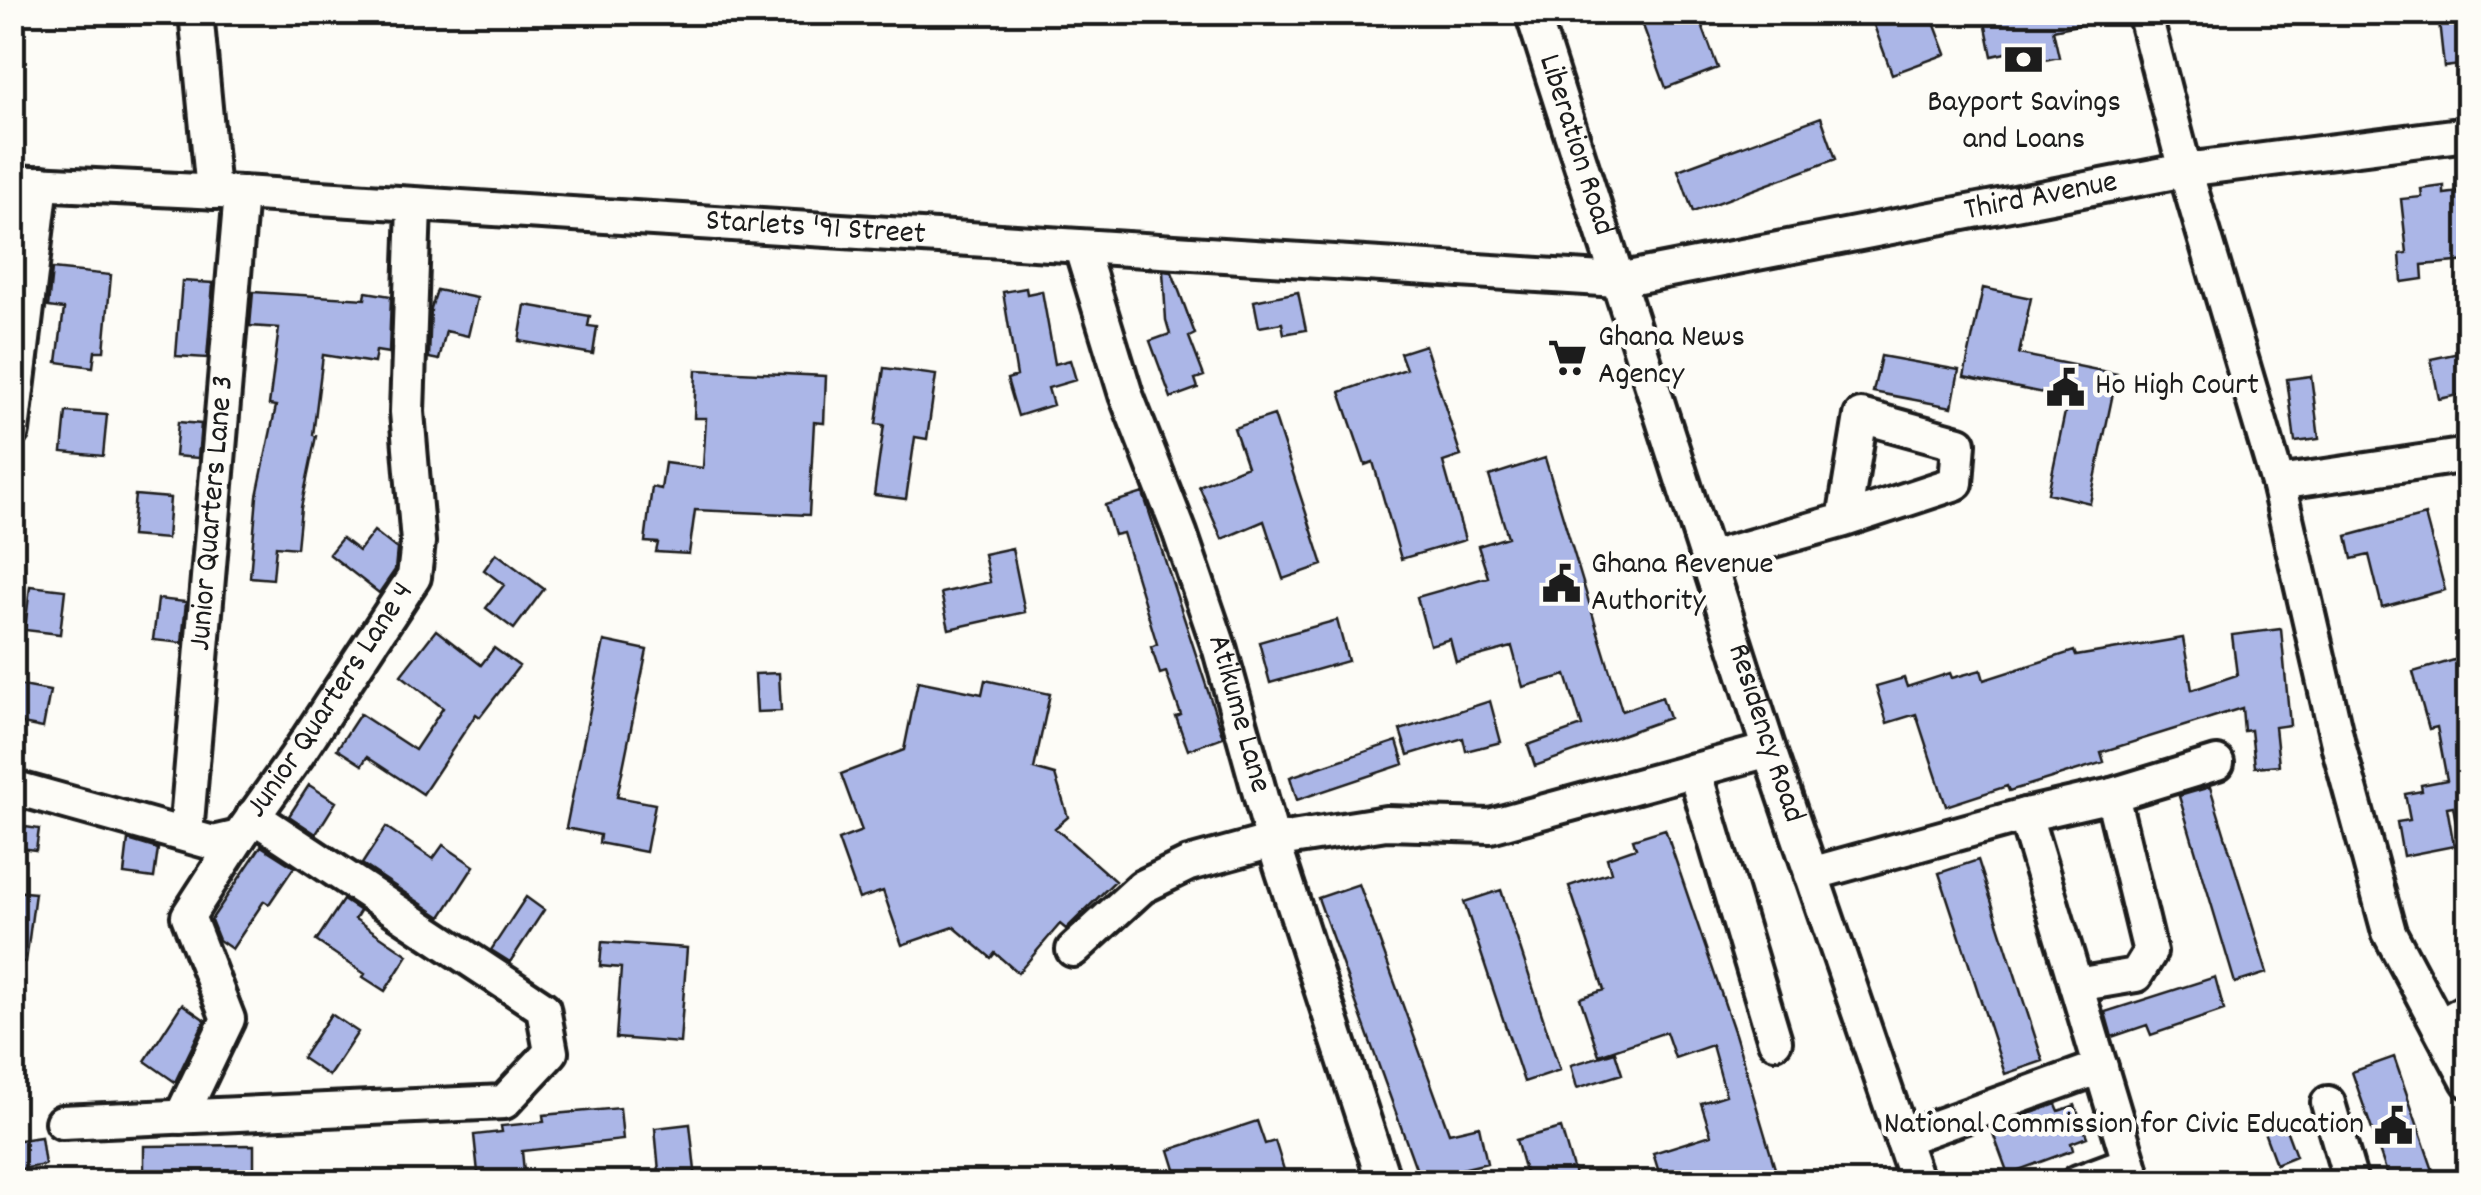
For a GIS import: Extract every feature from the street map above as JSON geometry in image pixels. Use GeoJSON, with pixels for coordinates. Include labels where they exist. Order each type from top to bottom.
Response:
{"type":"FeatureCollection","features":[{"type":"Feature","properties":{"kind":"street","name":"Junior Quarters Lane 3"},"geometry":{"type":"LineString","coordinates":[[186,834],[227,192],[196,12]]}},
{"type":"Feature","properties":{"kind":"street","name":"Liberation Road"},"geometry":{"type":"LineString","coordinates":[[1532,12],[1618,280]]}},
{"type":"Feature","properties":{"kind":"street"},"geometry":{"type":"LineString","coordinates":[[2144,12],[2278,483],[2339,748],[2389,932],[2468,1081]]}},
{"type":"Feature","properties":{"kind":"street","name":"Third Avenue"},"geometry":{"type":"LineString","coordinates":[[1618,280],[2186,170],[2468,134]]}},
{"type":"Feature","properties":{"kind":"street","name":"Starlets '91 Street"},"geometry":{"type":"LineString","coordinates":[[27,182],[1618,280]]}},
{"type":"Feature","properties":{"kind":"street"},"geometry":{"type":"LineString","coordinates":[[12,431],[27,182]]}},
{"type":"Feature","properties":{"kind":"street","name":"Junior Quarters Lane 4"},"geometry":{"type":"LineString","coordinates":[[12,787],[214,843],[246,827],[315,729],[414,577],[418,542],[407,412],[414,206]]}},
{"type":"Feature","properties":{"kind":"street","name":"Atikume Lane"},"geometry":{"type":"LineString","coordinates":[[1082,248],[1126,394],[1220,650],[1273,841],[1384,1182]]}},
{"type":"Feature","properties":{"kind":"street","name":"Residency Road"},"geometry":{"type":"LineString","coordinates":[[1618,280],[1769,750],[1917,1182]]}},
{"type":"Feature","properties":{"kind":"street"},"geometry":{"type":"LineString","coordinates":[[2278,483],[2468,455]]}},
{"type":"Feature","properties":{"kind":"street"},"geometry":{"type":"LineString","coordinates":[[1710,558],[1844,520]]}},
{"type":"Feature","properties":{"kind":"street"},"geometry":{"type":"LineString","coordinates":[[1073,950],[1142,887],[1190,864],[1273,841],[1386,823],[1490,826],[1769,750]]}},
{"type":"Feature","properties":{"kind":"street"},"geometry":{"type":"LineString","coordinates":[[1812,874],[2217,763]]}},
{"type":"Feature","properties":{"kind":"street"},"geometry":{"type":"LineString","coordinates":[[1694,770],[1775,1041]]}},
{"type":"Feature","properties":{"kind":"street"},"geometry":{"type":"LineString","coordinates":[[2076,985],[2136,975],[2150,952],[2112,794]]}},
{"type":"Feature","properties":{"kind":"street"},"geometry":{"type":"LineString","coordinates":[[2025,814],[2132,1173],[2078,1182]]}},
{"type":"Feature","properties":{"kind":"street"},"geometry":{"type":"LineString","coordinates":[[62,1122],[181,1117],[504,1102],[551,1052],[542,1008],[246,827],[188,916],[228,1020],[181,1117]]}},
{"type":"Feature","properties":{"kind":"street"},"geometry":{"type":"LineString","coordinates":[[2439,1026],[2468,1010]]}},
{"type":"Feature","properties":{"kind":"street"},"geometry":{"type":"LineString","coordinates":[[1902,1139],[2101,1067]]}},
{"type":"Feature","properties":{"kind":"street"},"geometry":{"type":"LineString","coordinates":[[2328,1103],[2351,1182]]}},
{"type":"Feature","properties":{"kind":"building"},"geometry":{"type":"Polygon","coordinates":[[[1638,12],[1697,12],[1718,68],[1666,88],[1638,12]]]}},
{"type":"Feature","properties":{"kind":"building"},"geometry":{"type":"Polygon","coordinates":[[[1869,12],[1930,12],[1946,54],[1892,74],[1869,12]]]}},
{"type":"Feature","properties":{"kind":"building"},"geometry":{"type":"Polygon","coordinates":[[[1983,12],[2091,12],[2092,22],[2053,30],[2059,57],[2035,62],[2032,47],[1992,56],[1983,12]]]}},
{"type":"Feature","properties":{"kind":"building"},"geometry":{"type":"Polygon","coordinates":[[[2438,12],[2467,12],[2468,64],[2444,67],[2438,12]]]}},
{"type":"Feature","properties":{"kind":"building"},"geometry":{"type":"Polygon","coordinates":[[[1821,117],[1836,159],[1693,212],[1678,170],[1821,117]]]}},
{"type":"Feature","properties":{"kind":"building"},"geometry":{"type":"Polygon","coordinates":[[[2444,186],[2444,194],[2468,191],[2468,261],[2422,265],[2423,279],[2402,282],[2400,254],[2407,253],[2401,199],[2422,197],[2421,189],[2444,186]]]}},
{"type":"Feature","properties":{"kind":"building"},"geometry":{"type":"Polygon","coordinates":[[[52,269],[111,275],[104,351],[95,351],[93,367],[57,362],[64,309],[48,307],[52,269]]]}},
{"type":"Feature","properties":{"kind":"building"},"geometry":{"type":"Polygon","coordinates":[[[1163,271],[1172,272],[1195,334],[1189,337],[1204,376],[1195,379],[1198,388],[1171,398],[1150,341],[1170,334],[1163,271]]]}},
{"type":"Feature","properties":{"kind":"building"},"geometry":{"type":"Polygon","coordinates":[[[182,281],[213,283],[207,358],[176,356],[182,281]]]}},
{"type":"Feature","properties":{"kind":"building"},"geometry":{"type":"Polygon","coordinates":[[[1026,288],[1027,294],[1042,291],[1055,364],[1070,360],[1076,380],[1048,388],[1053,405],[1018,416],[1007,379],[1017,376],[1003,292],[1026,288]]]}},
{"type":"Feature","properties":{"kind":"building","name":"Ho High Court"},"geometry":{"type":"Polygon","coordinates":[[[1983,288],[2031,298],[2019,354],[2117,374],[2090,503],[2048,493],[2068,398],[1964,377],[1983,288]]]}},
{"type":"Feature","properties":{"kind":"building"},"geometry":{"type":"Polygon","coordinates":[[[437,290],[477,298],[468,336],[446,331],[439,360],[429,358],[431,308],[437,290]]]}},
{"type":"Feature","properties":{"kind":"building"},"geometry":{"type":"Polygon","coordinates":[[[253,292],[365,299],[366,292],[391,296],[389,353],[376,351],[374,363],[323,355],[313,435],[316,436],[297,548],[276,546],[273,579],[250,577],[257,496],[276,406],[269,405],[279,328],[250,326],[253,292]]]}},
{"type":"Feature","properties":{"kind":"building"},"geometry":{"type":"Polygon","coordinates":[[[1298,292],[1306,330],[1284,334],[1282,323],[1259,327],[1254,301],[1298,292]]]}},
{"type":"Feature","properties":{"kind":"building"},"geometry":{"type":"Polygon","coordinates":[[[525,305],[590,316],[588,326],[597,327],[593,354],[519,341],[525,305]]]}},
{"type":"Feature","properties":{"kind":"building"},"geometry":{"type":"Polygon","coordinates":[[[1425,345],[1461,456],[1443,462],[1465,540],[1401,559],[1373,462],[1365,465],[1340,392],[1406,369],[1400,353],[1425,345]]]}},
{"type":"Feature","properties":{"kind":"building"},"geometry":{"type":"Polygon","coordinates":[[[2468,351],[2468,393],[2439,399],[2431,359],[2468,351]]]}},
{"type":"Feature","properties":{"kind":"building"},"geometry":{"type":"Polygon","coordinates":[[[1881,356],[1959,370],[1952,407],[1873,392],[1881,356]]]}},
{"type":"Feature","properties":{"kind":"building"},"geometry":{"type":"Polygon","coordinates":[[[884,368],[936,375],[927,439],[915,437],[906,499],[874,495],[884,425],[876,424],[884,368]]]}},
{"type":"Feature","properties":{"kind":"building"},"geometry":{"type":"Polygon","coordinates":[[[696,370],[826,376],[824,423],[814,422],[809,515],[695,510],[689,554],[656,552],[658,543],[645,542],[652,487],[661,489],[665,463],[703,468],[706,418],[694,418],[696,370]]]}},
{"type":"Feature","properties":{"kind":"building"},"geometry":{"type":"Polygon","coordinates":[[[2311,376],[2319,439],[2295,442],[2287,379],[2311,376]]]}},
{"type":"Feature","properties":{"kind":"building"},"geometry":{"type":"Polygon","coordinates":[[[66,412],[107,415],[103,456],[62,452],[66,412]]]}},
{"type":"Feature","properties":{"kind":"building"},"geometry":{"type":"Polygon","coordinates":[[[1274,415],[1323,565],[1283,579],[1264,521],[1222,539],[1199,486],[1247,466],[1234,428],[1274,415]]]}},
{"type":"Feature","properties":{"kind":"building"},"geometry":{"type":"Polygon","coordinates":[[[178,422],[201,424],[198,458],[175,456],[178,422]]]}},
{"type":"Feature","properties":{"kind":"building"},"geometry":{"type":"Polygon","coordinates":[[[1545,458],[1622,711],[1662,697],[1669,718],[1535,766],[1528,745],[1582,726],[1566,675],[1523,687],[1512,647],[1456,662],[1450,639],[1430,645],[1417,597],[1488,577],[1478,546],[1508,537],[1489,476],[1545,458]]]}},
{"type":"Feature","properties":{"kind":"building"},"geometry":{"type":"Polygon","coordinates":[[[1143,493],[1223,737],[1188,750],[1166,672],[1160,674],[1151,647],[1157,644],[1123,533],[1114,535],[1105,505],[1143,493]]]}},
{"type":"Feature","properties":{"kind":"building"},"geometry":{"type":"Polygon","coordinates":[[[135,495],[170,498],[167,539],[131,536],[135,495]]]}},
{"type":"Feature","properties":{"kind":"building"},"geometry":{"type":"Polygon","coordinates":[[[2425,515],[2445,590],[2382,607],[2369,555],[2352,559],[2347,536],[2425,515]]]}},
{"type":"Feature","properties":{"kind":"building"},"geometry":{"type":"Polygon","coordinates":[[[374,531],[397,549],[395,570],[379,593],[329,554],[342,538],[359,551],[374,531]]]}},
{"type":"Feature","properties":{"kind":"building"},"geometry":{"type":"Polygon","coordinates":[[[1012,548],[1025,612],[949,629],[941,593],[990,582],[984,554],[1012,548]]]}},
{"type":"Feature","properties":{"kind":"building"},"geometry":{"type":"Polygon","coordinates":[[[496,553],[544,589],[514,629],[486,608],[504,585],[484,570],[496,553]]]}},
{"type":"Feature","properties":{"kind":"building"},"geometry":{"type":"Polygon","coordinates":[[[30,586],[65,590],[60,634],[25,630],[30,586]]]}},
{"type":"Feature","properties":{"kind":"building"},"geometry":{"type":"Polygon","coordinates":[[[158,599],[186,602],[182,643],[153,640],[158,599]]]}},
{"type":"Feature","properties":{"kind":"building"},"geometry":{"type":"Polygon","coordinates":[[[1337,620],[1348,661],[1270,683],[1259,642],[1337,620]]]}},
{"type":"Feature","properties":{"kind":"building"},"geometry":{"type":"Polygon","coordinates":[[[2281,629],[2290,725],[2275,727],[2279,765],[2255,767],[2251,730],[2244,731],[2242,708],[2101,752],[2104,762],[1946,806],[1916,714],[1887,723],[1876,686],[1904,678],[1907,687],[1950,673],[1952,678],[1981,670],[1984,680],[2074,651],[2076,656],[2183,638],[2192,690],[2237,675],[2232,635],[2281,629]]]}},
{"type":"Feature","properties":{"kind":"building"},"geometry":{"type":"Polygon","coordinates":[[[436,630],[481,665],[494,648],[519,666],[480,717],[476,714],[423,794],[367,757],[362,765],[337,749],[360,714],[415,750],[443,708],[401,675],[436,630]]]}},
{"type":"Feature","properties":{"kind":"building"},"geometry":{"type":"Polygon","coordinates":[[[604,641],[647,650],[617,797],[655,804],[646,852],[599,843],[600,835],[566,828],[604,641]]]}},
{"type":"Feature","properties":{"kind":"building"},"geometry":{"type":"Polygon","coordinates":[[[2468,656],[2468,833],[2458,834],[2453,806],[2447,807],[2454,846],[2403,856],[2397,822],[2410,820],[2405,794],[2422,791],[2421,785],[2447,780],[2437,727],[2429,729],[2413,672],[2468,656]]]}},
{"type":"Feature","properties":{"kind":"building"},"geometry":{"type":"Polygon","coordinates":[[[779,673],[781,711],[757,712],[755,674],[779,673]]]}},
{"type":"Feature","properties":{"kind":"building"},"geometry":{"type":"Polygon","coordinates":[[[985,680],[1050,694],[1034,769],[1055,775],[1068,817],[1055,828],[1115,881],[1066,929],[1060,924],[1018,973],[995,953],[991,958],[954,927],[902,945],[883,891],[859,899],[838,840],[862,831],[841,774],[904,750],[918,681],[982,694],[985,680]]]}},
{"type":"Feature","properties":{"kind":"building"},"geometry":{"type":"Polygon","coordinates":[[[12,684],[50,691],[43,728],[12,722],[12,684]]]}},
{"type":"Feature","properties":{"kind":"building"},"geometry":{"type":"Polygon","coordinates":[[[1490,701],[1501,742],[1466,751],[1463,738],[1408,755],[1400,730],[1490,701]]]}},
{"type":"Feature","properties":{"kind":"building"},"geometry":{"type":"Polygon","coordinates":[[[1397,741],[1404,764],[1297,800],[1290,777],[1397,741]]]}},
{"type":"Feature","properties":{"kind":"building"},"geometry":{"type":"Polygon","coordinates":[[[309,785],[336,802],[316,834],[289,816],[309,785]]]}},
{"type":"Feature","properties":{"kind":"building"},"geometry":{"type":"Polygon","coordinates":[[[2210,787],[2267,973],[2235,983],[2179,796],[2210,787]]]}},
{"type":"Feature","properties":{"kind":"building"},"geometry":{"type":"Polygon","coordinates":[[[12,825],[39,829],[36,850],[12,847],[12,825]]]}},
{"type":"Feature","properties":{"kind":"building"},"geometry":{"type":"Polygon","coordinates":[[[386,827],[433,859],[443,845],[474,866],[441,917],[362,864],[386,827]]]}},
{"type":"Feature","properties":{"kind":"building"},"geometry":{"type":"Polygon","coordinates":[[[1665,829],[1735,1034],[1779,1182],[1662,1182],[1653,1153],[1711,1135],[1701,1103],[1726,1095],[1712,1045],[1675,1058],[1666,1032],[1599,1055],[1580,998],[1604,990],[1569,886],[1611,872],[1607,858],[1636,848],[1633,839],[1665,829]]]}},
{"type":"Feature","properties":{"kind":"building"},"geometry":{"type":"Polygon","coordinates":[[[128,840],[158,849],[154,878],[124,874],[128,840]]]}},
{"type":"Feature","properties":{"kind":"building"},"geometry":{"type":"Polygon","coordinates":[[[261,846],[294,867],[269,904],[264,901],[232,949],[219,940],[211,920],[261,846]]]}},
{"type":"Feature","properties":{"kind":"building"},"geometry":{"type":"Polygon","coordinates":[[[1978,860],[2043,1061],[2005,1074],[1939,873],[1978,860]]]}},
{"type":"Feature","properties":{"kind":"building"},"geometry":{"type":"Polygon","coordinates":[[[1359,884],[1449,1133],[1479,1126],[1487,1163],[1462,1169],[1463,1174],[1440,1182],[1421,1182],[1318,898],[1359,884]]]}},
{"type":"Feature","properties":{"kind":"building"},"geometry":{"type":"Polygon","coordinates":[[[1501,890],[1560,1070],[1524,1082],[1464,902],[1501,890]]]}},
{"type":"Feature","properties":{"kind":"building"},"geometry":{"type":"Polygon","coordinates":[[[12,891],[35,893],[26,962],[12,961],[12,891]]]}},
{"type":"Feature","properties":{"kind":"building"},"geometry":{"type":"Polygon","coordinates":[[[526,897],[544,910],[510,962],[491,950],[526,897]]]}},
{"type":"Feature","properties":{"kind":"building"},"geometry":{"type":"Polygon","coordinates":[[[343,900],[360,911],[355,919],[408,955],[385,991],[316,941],[343,900]]]}},
{"type":"Feature","properties":{"kind":"building"},"geometry":{"type":"Polygon","coordinates":[[[602,942],[687,948],[680,1043],[616,1038],[621,968],[600,966],[602,942]]]}},
{"type":"Feature","properties":{"kind":"building"},"geometry":{"type":"Polygon","coordinates":[[[2215,977],[2224,1010],[2151,1035],[2147,1025],[2112,1037],[2105,1012],[2215,977]]]}},
{"type":"Feature","properties":{"kind":"building"},"geometry":{"type":"Polygon","coordinates":[[[182,1004],[205,1020],[175,1082],[145,1061],[182,1004]]]}},
{"type":"Feature","properties":{"kind":"building"},"geometry":{"type":"Polygon","coordinates":[[[331,1014],[358,1032],[329,1076],[302,1058],[331,1014]]]}},
{"type":"Feature","properties":{"kind":"building"},"geometry":{"type":"Polygon","coordinates":[[[1615,1052],[1622,1074],[1577,1088],[1571,1065],[1615,1052]]]}},
{"type":"Feature","properties":{"kind":"building","name":"National Commission for Civic Education"},"geometry":{"type":"Polygon","coordinates":[[[2394,1057],[2437,1182],[2390,1182],[2352,1072],[2394,1057]]]}},
{"type":"Feature","properties":{"kind":"building"},"geometry":{"type":"Polygon","coordinates":[[[2056,1104],[2059,1111],[2075,1105],[2087,1137],[2071,1143],[2073,1150],[2008,1174],[1991,1128],[2056,1104]]]}},
{"type":"Feature","properties":{"kind":"building"},"geometry":{"type":"Polygon","coordinates":[[[620,1108],[623,1140],[522,1151],[525,1182],[479,1182],[474,1135],[502,1132],[501,1126],[544,1122],[543,1115],[620,1108]]]}},
{"type":"Feature","properties":{"kind":"building"},"geometry":{"type":"Polygon","coordinates":[[[1257,1121],[1265,1144],[1275,1141],[1284,1170],[1274,1173],[1278,1182],[1179,1182],[1169,1150],[1257,1121]]]}},
{"type":"Feature","properties":{"kind":"building"},"geometry":{"type":"Polygon","coordinates":[[[2283,1121],[2296,1156],[2276,1164],[2263,1129],[2283,1121]]]}},
{"type":"Feature","properties":{"kind":"building"},"geometry":{"type":"Polygon","coordinates":[[[690,1124],[696,1180],[660,1182],[655,1128],[690,1124]]]}},
{"type":"Feature","properties":{"kind":"building"},"geometry":{"type":"Polygon","coordinates":[[[1561,1128],[1577,1182],[1528,1182],[1516,1140],[1561,1128]]]}},
{"type":"Feature","properties":{"kind":"building"},"geometry":{"type":"Polygon","coordinates":[[[41,1137],[45,1165],[15,1170],[12,1141],[41,1137]]]}},
{"type":"Feature","properties":{"kind":"building"},"geometry":{"type":"Polygon","coordinates":[[[254,1145],[254,1175],[144,1177],[144,1146],[254,1145]]]}},
{"type":"Feature","properties":{"kind":"place","name":"Bayport Savings and Loans"},"geometry":{"type":"Point","coordinates":[2024,59]}},
{"type":"Feature","properties":{"kind":"place","name":"Ghana News Agency"},"geometry":{"type":"Point","coordinates":[1568,357]}},
{"type":"Feature","properties":{"kind":"place","name":"Ho High Court"},"geometry":{"type":"Point","coordinates":[2065,387]}},
{"type":"Feature","properties":{"kind":"place","name":"Ghana Revenue Authority"},"geometry":{"type":"Point","coordinates":[1561,584]}},
{"type":"Feature","properties":{"kind":"place","name":"National Commission for Civic Education"},"geometry":{"type":"Point","coordinates":[2394,1126]}}]}
